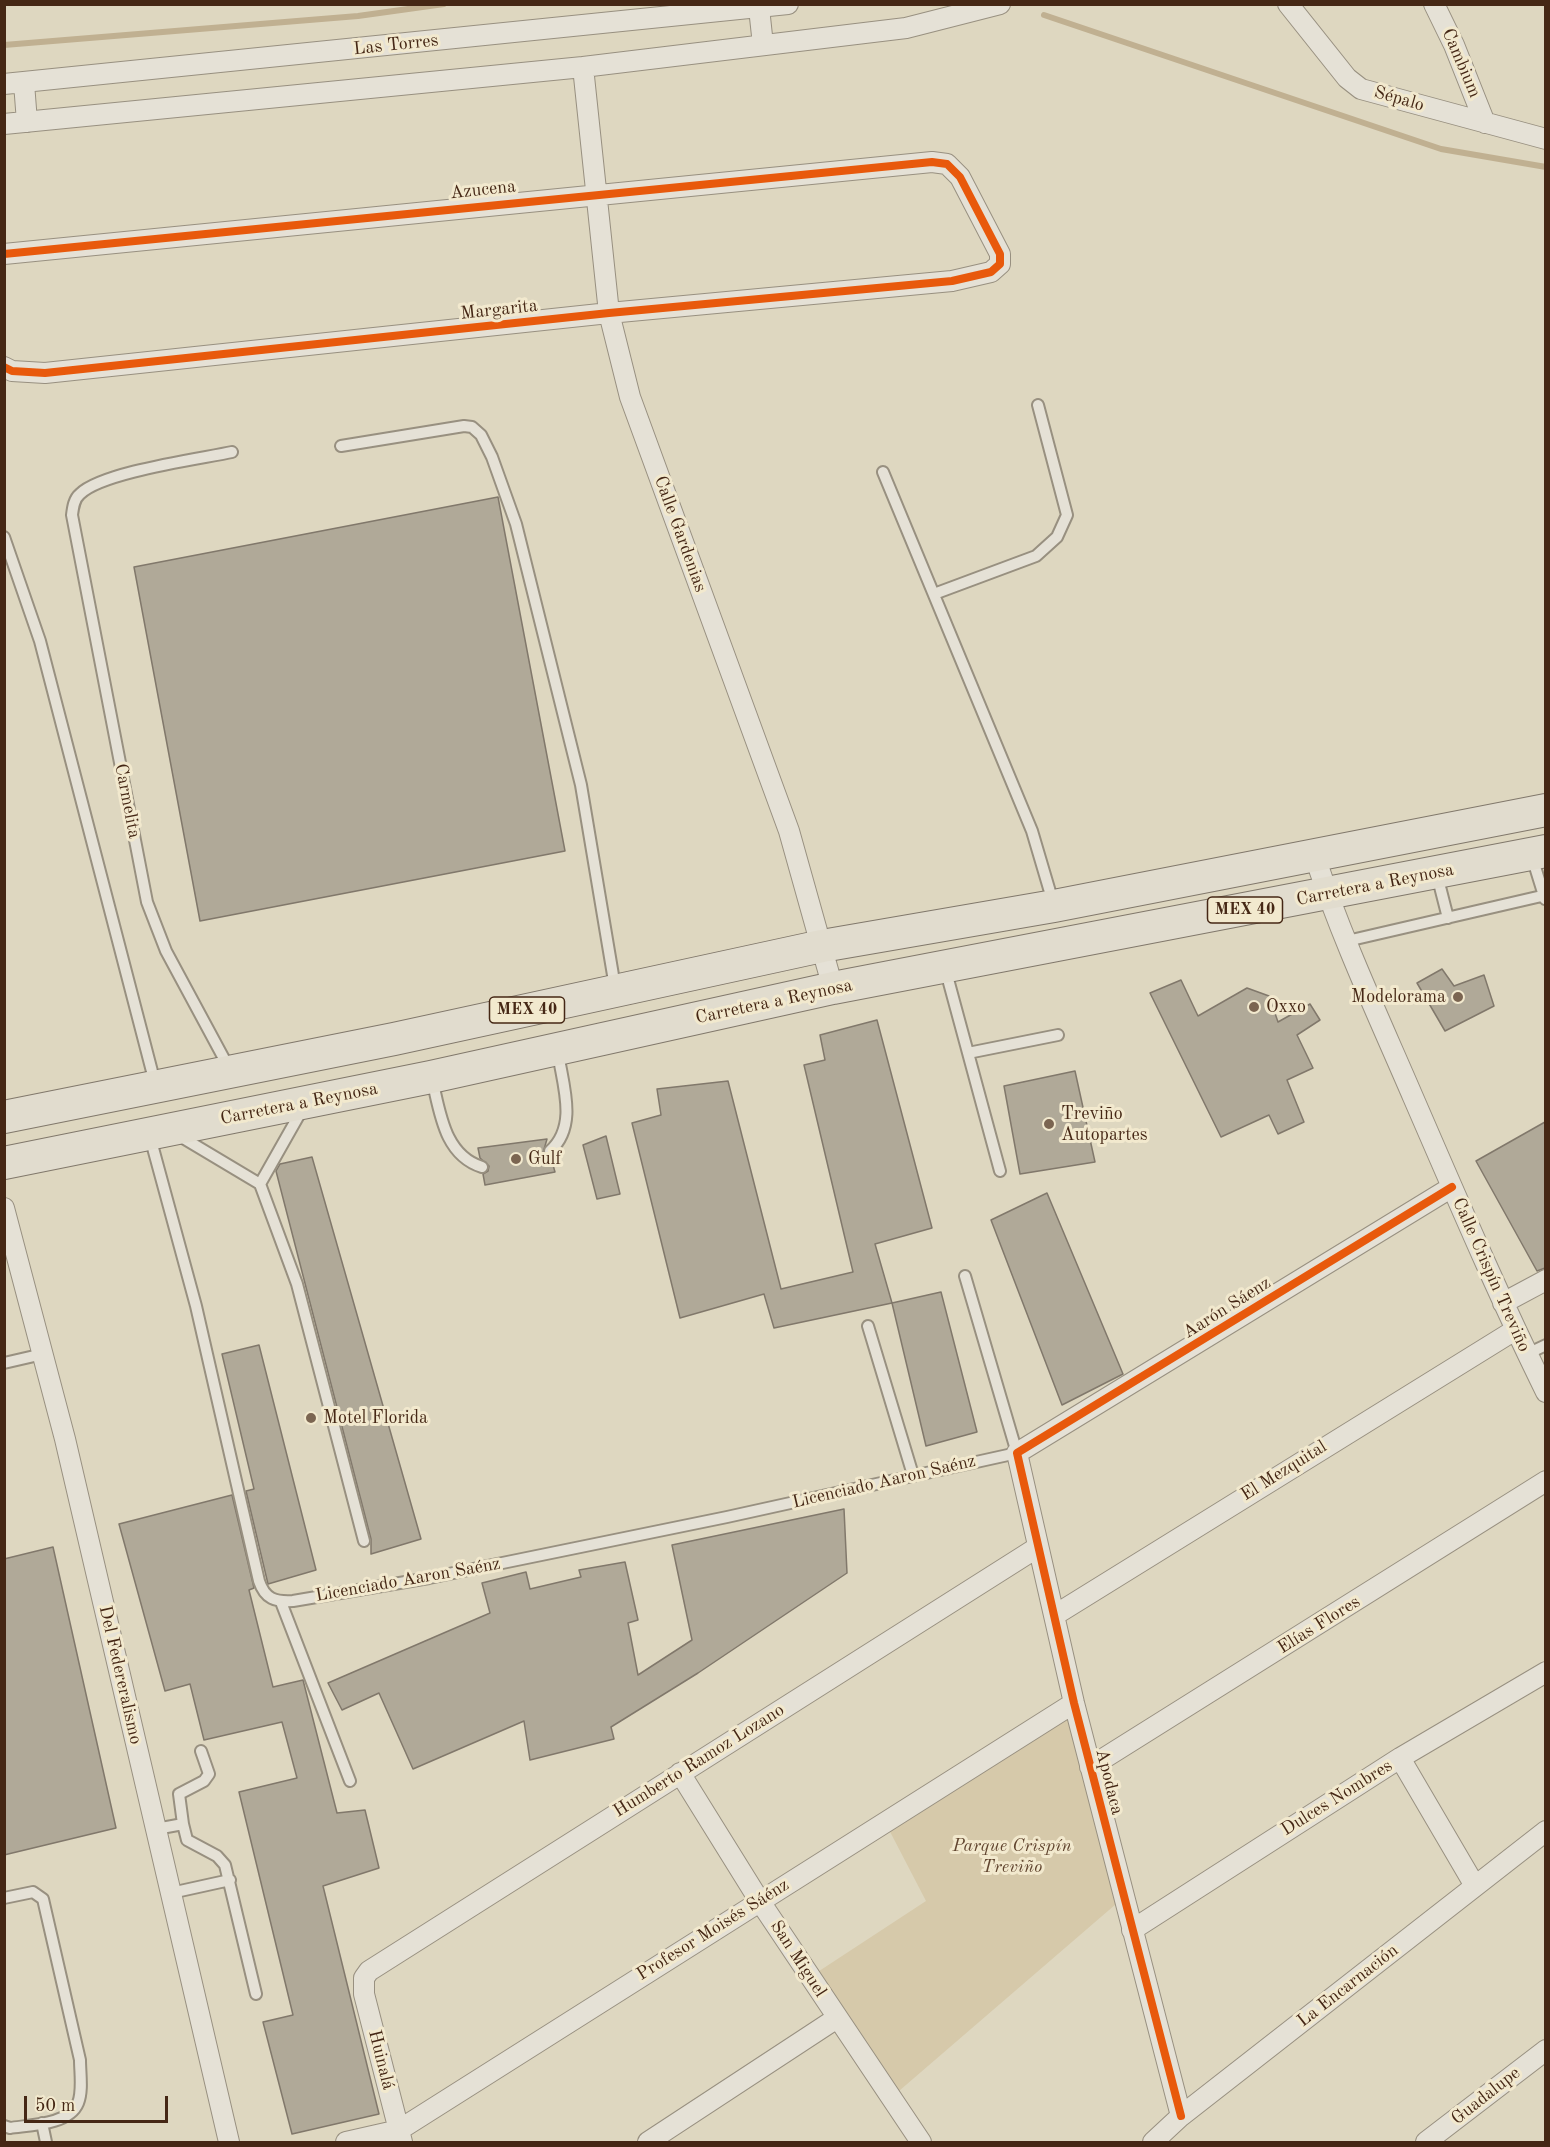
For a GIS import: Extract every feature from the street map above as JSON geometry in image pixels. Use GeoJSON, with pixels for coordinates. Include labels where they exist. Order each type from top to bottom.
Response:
{"type":"FeatureCollection","features":[{"type":"Feature","properties":{"kind":"main road","name":"MEX 40"},"geometry":{"type":"LineString","coordinates":[[4,1116],[231,1071],[822,946],[1054,906],[1545,810]]}},
{"type":"Feature","properties":{"kind":"main road","name":"Carretera a Reynosa"},"geometry":{"type":"LineString","coordinates":[[4,1163],[431,1077],[833,988],[1538,853]]}},
{"type":"Feature","properties":{"kind":"street","name":"Las Torres"},"geometry":{"type":"LineString","coordinates":[[14,83],[788,4]]}},
{"type":"Feature","properties":{"kind":"street"},"geometry":{"type":"LineString","coordinates":[[4,124],[584,67],[906,28],[963,8],[1000,4]]}},
{"type":"Feature","properties":{"kind":"street","name":"Sépalo"},"geometry":{"type":"LineString","coordinates":[[1288,4],[1347,78],[1361,88],[1545,139]]}},
{"type":"Feature","properties":{"kind":"street","name":"Cambium"},"geometry":{"type":"LineString","coordinates":[[1434,4],[1458,54],[1485,123]]}},
{"type":"Feature","properties":{"kind":"street"},"geometry":{"type":"LineString","coordinates":[[759,8],[763,45]]}},
{"type":"Feature","properties":{"kind":"street","name":"Calle Gardenias"},"geometry":{"type":"LineString","coordinates":[[584,67],[595,194],[609,313],[630,397],[789,831],[833,988]]}},
{"type":"Feature","properties":{"kind":"street"},"geometry":{"type":"LineString","coordinates":[[14,83],[27,122]]}},
{"type":"Feature","properties":{"kind":"street","name":"Azucena"},"geometry":{"type":"LineString","coordinates":[[4,254],[932,162],[947,164],[960,177],[996,243],[1000,254],[997,269]]}},
{"type":"Feature","properties":{"kind":"street","name":"Margarita"},"geometry":{"type":"LineString","coordinates":[[4,367],[12,371],[45,373],[609,313],[952,281],[984,275],[997,269]]}},
{"type":"Feature","properties":{"kind":"street","name":"Calle Crispín Treviño"},"geometry":{"type":"LineString","coordinates":[[1316,856],[1328,895],[1452,1187],[1545,1392]]}},
{"type":"Feature","properties":{"kind":"street","name":"Aarón Sáenz"},"geometry":{"type":"LineString","coordinates":[[1017,1453],[1452,1187]]}},
{"type":"Feature","properties":{"kind":"street","name":"Del Federeralismo"},"geometry":{"type":"LineString","coordinates":[[4,1208],[43,1354],[229,2142]]}},
{"type":"Feature","properties":{"kind":"street"},"geometry":{"type":"LineString","coordinates":[[1503,1303],[1545,1280]]}},
{"type":"Feature","properties":{"kind":"street","name":"El Mezquital"},"geometry":{"type":"LineString","coordinates":[[1055,1615],[1515,1330]]}},
{"type":"Feature","properties":{"kind":"street","name":"Apodaca"},"geometry":{"type":"LineString","coordinates":[[1017,1453],[1074,1703],[1181,2116]]}},
{"type":"Feature","properties":{"kind":"street","name":"Elías Flores"},"geometry":{"type":"LineString","coordinates":[[1090,1767],[1545,1481]]}},
{"type":"Feature","properties":{"kind":"street","name":"Humberto Ramoz Lozano"},"geometry":{"type":"LineString","coordinates":[[364,1978],[377,1964],[1038,1547]]}},
{"type":"Feature","properties":{"kind":"street","name":"Dulces Nombres"},"geometry":{"type":"LineString","coordinates":[[1132,1930],[1400,1758],[1545,1672]]}},
{"type":"Feature","properties":{"kind":"street","name":"Profesor Moisés Sáénz"},"geometry":{"type":"LineString","coordinates":[[346,2142],[400,2136],[759,1900],[1074,1703]]}},
{"type":"Feature","properties":{"kind":"street"},"geometry":{"type":"LineString","coordinates":[[1400,1758],[1475,1887]]}},
{"type":"Feature","properties":{"kind":"street","name":"San Miguel"},"geometry":{"type":"LineString","coordinates":[[680,1773],[759,1900],[921,2142]]}},
{"type":"Feature","properties":{"kind":"street","name":"La Encarnación"},"geometry":{"type":"LineString","coordinates":[[1153,2142],[1181,2116],[1545,1831]]}},
{"type":"Feature","properties":{"kind":"street","name":"Huinalá"},"geometry":{"type":"LineString","coordinates":[[364,1978],[364,1994],[400,2136]]}},
{"type":"Feature","properties":{"kind":"street"},"geometry":{"type":"LineString","coordinates":[[648,2142],[837,2018]]}},
{"type":"Feature","properties":{"kind":"street","name":"Guadalupe"},"geometry":{"type":"LineString","coordinates":[[1426,2142],[1545,2050]]}},
{"type":"Feature","properties":{"kind":"lane"},"geometry":{"type":"LineString","coordinates":[[934,594],[1036,556],[1057,537],[1067,515],[1038,405]]}},
{"type":"Feature","properties":{"kind":"lane"},"geometry":{"type":"LineString","coordinates":[[341,446],[464,426],[472,427],[481,435],[492,457],[516,524],[581,785],[616,990]]}},
{"type":"Feature","properties":{"kind":"lane","name":"Carmelita"},"geometry":{"type":"LineString","coordinates":[[231,1071],[166,951],[147,902],[72,514],[74,502],[80,494],[96,484],[116,477],[232,452]]}},
{"type":"Feature","properties":{"kind":"lane"},"geometry":{"type":"LineString","coordinates":[[883,472],[1032,831],[1054,906]]}},
{"type":"Feature","properties":{"kind":"lane"},"geometry":{"type":"LineString","coordinates":[[4,537],[40,641],[156,1086]]}},
{"type":"Feature","properties":{"kind":"lane"},"geometry":{"type":"LineString","coordinates":[[1347,941],[1545,897],[1538,853]]}},
{"type":"Feature","properties":{"kind":"lane"},"geometry":{"type":"LineString","coordinates":[[1436,873],[1448,918]]}},
{"type":"Feature","properties":{"kind":"lane"},"geometry":{"type":"LineString","coordinates":[[945,968],[1000,1171]]}},
{"type":"Feature","properties":{"kind":"lane"},"geometry":{"type":"LineString","coordinates":[[968,1053],[1058,1035]]}},
{"type":"Feature","properties":{"kind":"lane"},"geometry":{"type":"LineString","coordinates":[[550,1151],[559,1143],[565,1131],[567,1115],[557,1050]]}},
{"type":"Feature","properties":{"kind":"lane"},"geometry":{"type":"LineString","coordinates":[[431,1077],[446,1133],[456,1151],[469,1163],[482,1167]]}},
{"type":"Feature","properties":{"kind":"lane"},"geometry":{"type":"LineString","coordinates":[[260,1184],[306,1102]]}},
{"type":"Feature","properties":{"kind":"lane"},"geometry":{"type":"LineString","coordinates":[[159,1132],[260,1184],[297,1284],[364,1541]]}},
{"type":"Feature","properties":{"kind":"lane"},"geometry":{"type":"LineString","coordinates":[[159,1132],[258,1581],[267,1597],[281,1602],[350,1781]]}},
{"type":"Feature","properties":{"kind":"lane"},"geometry":{"type":"LineString","coordinates":[[965,1276],[1017,1453]]}},
{"type":"Feature","properties":{"kind":"lane"},"geometry":{"type":"LineString","coordinates":[[868,1326],[913,1475]]}},
{"type":"Feature","properties":{"kind":"lane"},"geometry":{"type":"LineString","coordinates":[[1527,1354],[1545,1345]]}},
{"type":"Feature","properties":{"kind":"lane"},"geometry":{"type":"LineString","coordinates":[[4,1363],[43,1354]]}},
{"type":"Feature","properties":{"kind":"lane","name":"Licenciado Aaron Saénz"},"geometry":{"type":"LineString","coordinates":[[281,1602],[429,1578],[727,1517],[1017,1453]]}},
{"type":"Feature","properties":{"kind":"lane"},"geometry":{"type":"LineString","coordinates":[[201,1751],[209,1774],[204,1781],[179,1794],[186,1840],[221,1860],[230,1880],[256,1994]]}},
{"type":"Feature","properties":{"kind":"lane"},"geometry":{"type":"LineString","coordinates":[[156,1829],[183,1824]]}},
{"type":"Feature","properties":{"kind":"lane"},"geometry":{"type":"LineString","coordinates":[[171,1893],[230,1880]]}},
{"type":"Feature","properties":{"kind":"lane"},"geometry":{"type":"LineString","coordinates":[[4,1898],[33,1892],[43,1899],[80,2060],[78,2104],[66,2116],[42,2123],[10,2128],[4,2126]]}},
{"type":"Feature","properties":{"kind":"lane"},"geometry":{"type":"LineString","coordinates":[[42,2123],[46,2142]]}},
{"type":"Feature","properties":{"kind":"green space","name":"Parque Crispín Treviño"},"geometry":{"type":"Polygon","coordinates":[[[1074,1703],[1123,1898],[892,2097],[810,1977],[926,1901],[885,1822],[1074,1703]]]}},
{"type":"Feature","properties":{"kind":"building"},"geometry":{"type":"Polygon","coordinates":[[[498,497],[565,851],[200,921],[134,567],[498,497]]]}},
{"type":"Feature","properties":{"kind":"building","name":"Modelorama"},"geometry":{"type":"Polygon","coordinates":[[[1442,969],[1454,986],[1484,975],[1494,1006],[1445,1031],[1417,983],[1442,969]]]}},
{"type":"Feature","properties":{"kind":"building"},"geometry":{"type":"Polygon","coordinates":[[[1181,980],[1198,1016],[1247,988],[1269,996],[1278,1022],[1310,1004],[1320,1020],[1297,1035],[1313,1068],[1287,1080],[1304,1122],[1278,1134],[1269,1115],[1221,1137],[1150,993],[1181,980]]]}},
{"type":"Feature","properties":{"kind":"building"},"geometry":{"type":"Polygon","coordinates":[[[877,1020],[932,1228],[875,1244],[892,1303],[774,1328],[764,1294],[680,1318],[632,1123],[661,1115],[657,1089],[728,1081],[781,1289],[853,1272],[804,1065],[825,1060],[820,1035],[877,1020]]]}},
{"type":"Feature","properties":{"kind":"building","name":"Treviño Autopartes"},"geometry":{"type":"Polygon","coordinates":[[[1075,1071],[1095,1162],[1020,1174],[1004,1086],[1075,1071]]]}},
{"type":"Feature","properties":{"kind":"building"},"geometry":{"type":"Polygon","coordinates":[[[1545,1122],[1545,1268],[1537,1271],[1476,1161],[1545,1122]]]}},
{"type":"Feature","properties":{"kind":"building"},"geometry":{"type":"Polygon","coordinates":[[[606,1136],[620,1194],[597,1199],[583,1145],[606,1136]]]}},
{"type":"Feature","properties":{"kind":"building","name":"Gulf"},"geometry":{"type":"Polygon","coordinates":[[[547,1139],[543,1153],[551,1158],[555,1172],[485,1185],[483,1174],[488,1171],[489,1166],[480,1158],[478,1148],[547,1139]]]}},
{"type":"Feature","properties":{"kind":"building"},"geometry":{"type":"Polygon","coordinates":[[[312,1157],[421,1539],[371,1554],[371,1539],[276,1171],[280,1164],[312,1157]]]}},
{"type":"Feature","properties":{"kind":"building"},"geometry":{"type":"Polygon","coordinates":[[[1047,1193],[1123,1374],[1062,1405],[991,1220],[1047,1193]]]}},
{"type":"Feature","properties":{"kind":"building"},"geometry":{"type":"Polygon","coordinates":[[[941,1292],[977,1432],[926,1446],[892,1303],[941,1292]]]}},
{"type":"Feature","properties":{"kind":"building"},"geometry":{"type":"Polygon","coordinates":[[[259,1345],[316,1570],[268,1584],[246,1491],[254,1489],[222,1354],[259,1345]]]}},
{"type":"Feature","properties":{"kind":"building"},"geometry":{"type":"Polygon","coordinates":[[[232,1495],[254,1588],[249,1590],[273,1687],[303,1680],[337,1813],[365,1810],[379,1868],[323,1886],[379,2114],[292,2134],[263,2022],[293,2015],[239,1792],[297,1778],[282,1722],[204,1740],[190,1684],[165,1691],[119,1524],[232,1495]]]}},
{"type":"Feature","properties":{"kind":"building"},"geometry":{"type":"Polygon","coordinates":[[[844,1509],[847,1573],[698,1673],[611,1727],[614,1739],[530,1760],[524,1721],[413,1769],[379,1693],[342,1710],[328,1683],[490,1613],[482,1583],[526,1572],[530,1589],[581,1577],[579,1570],[625,1562],[638,1620],[628,1623],[638,1675],[692,1640],[672,1545],[844,1509]]]}},
{"type":"Feature","properties":{"kind":"building"},"geometry":{"type":"Polygon","coordinates":[[[53,1547],[116,1828],[4,1855],[4,1559],[53,1547]]]}},
{"type":"Feature","properties":{"kind":"waterway"},"geometry":{"type":"LineString","coordinates":[[4,45],[358,16],[444,4]]}},
{"type":"Feature","properties":{"kind":"waterway"},"geometry":{"type":"LineString","coordinates":[[1044,15],[1441,149],[1546,167]]}},
{"type":"Feature","properties":{"kind":"cycle path"},"geometry":{"type":"LineString","coordinates":[[4,254],[932,162],[947,164],[960,177],[1000,254],[1000,264],[991,272],[952,281],[609,313],[45,373],[12,371],[4,367]]}},
{"type":"Feature","properties":{"kind":"cycle path"},"geometry":{"type":"LineString","coordinates":[[1181,2116],[1074,1703],[1017,1453],[1452,1187]]}},
{"type":"Feature","properties":{"kind":"place","name":"Modelorama"},"geometry":{"type":"Point","coordinates":[1458,997]}},
{"type":"Feature","properties":{"kind":"place","name":"Oxxo"},"geometry":{"type":"Point","coordinates":[1254,1007]}},
{"type":"Feature","properties":{"kind":"place","name":"Treviño Autopartes"},"geometry":{"type":"Point","coordinates":[1049,1124]}},
{"type":"Feature","properties":{"kind":"place","name":"Gulf"},"geometry":{"type":"Point","coordinates":[516,1159]}},
{"type":"Feature","properties":{"kind":"place","name":"Motel Florida"},"geometry":{"type":"Point","coordinates":[311,1418]}}]}
